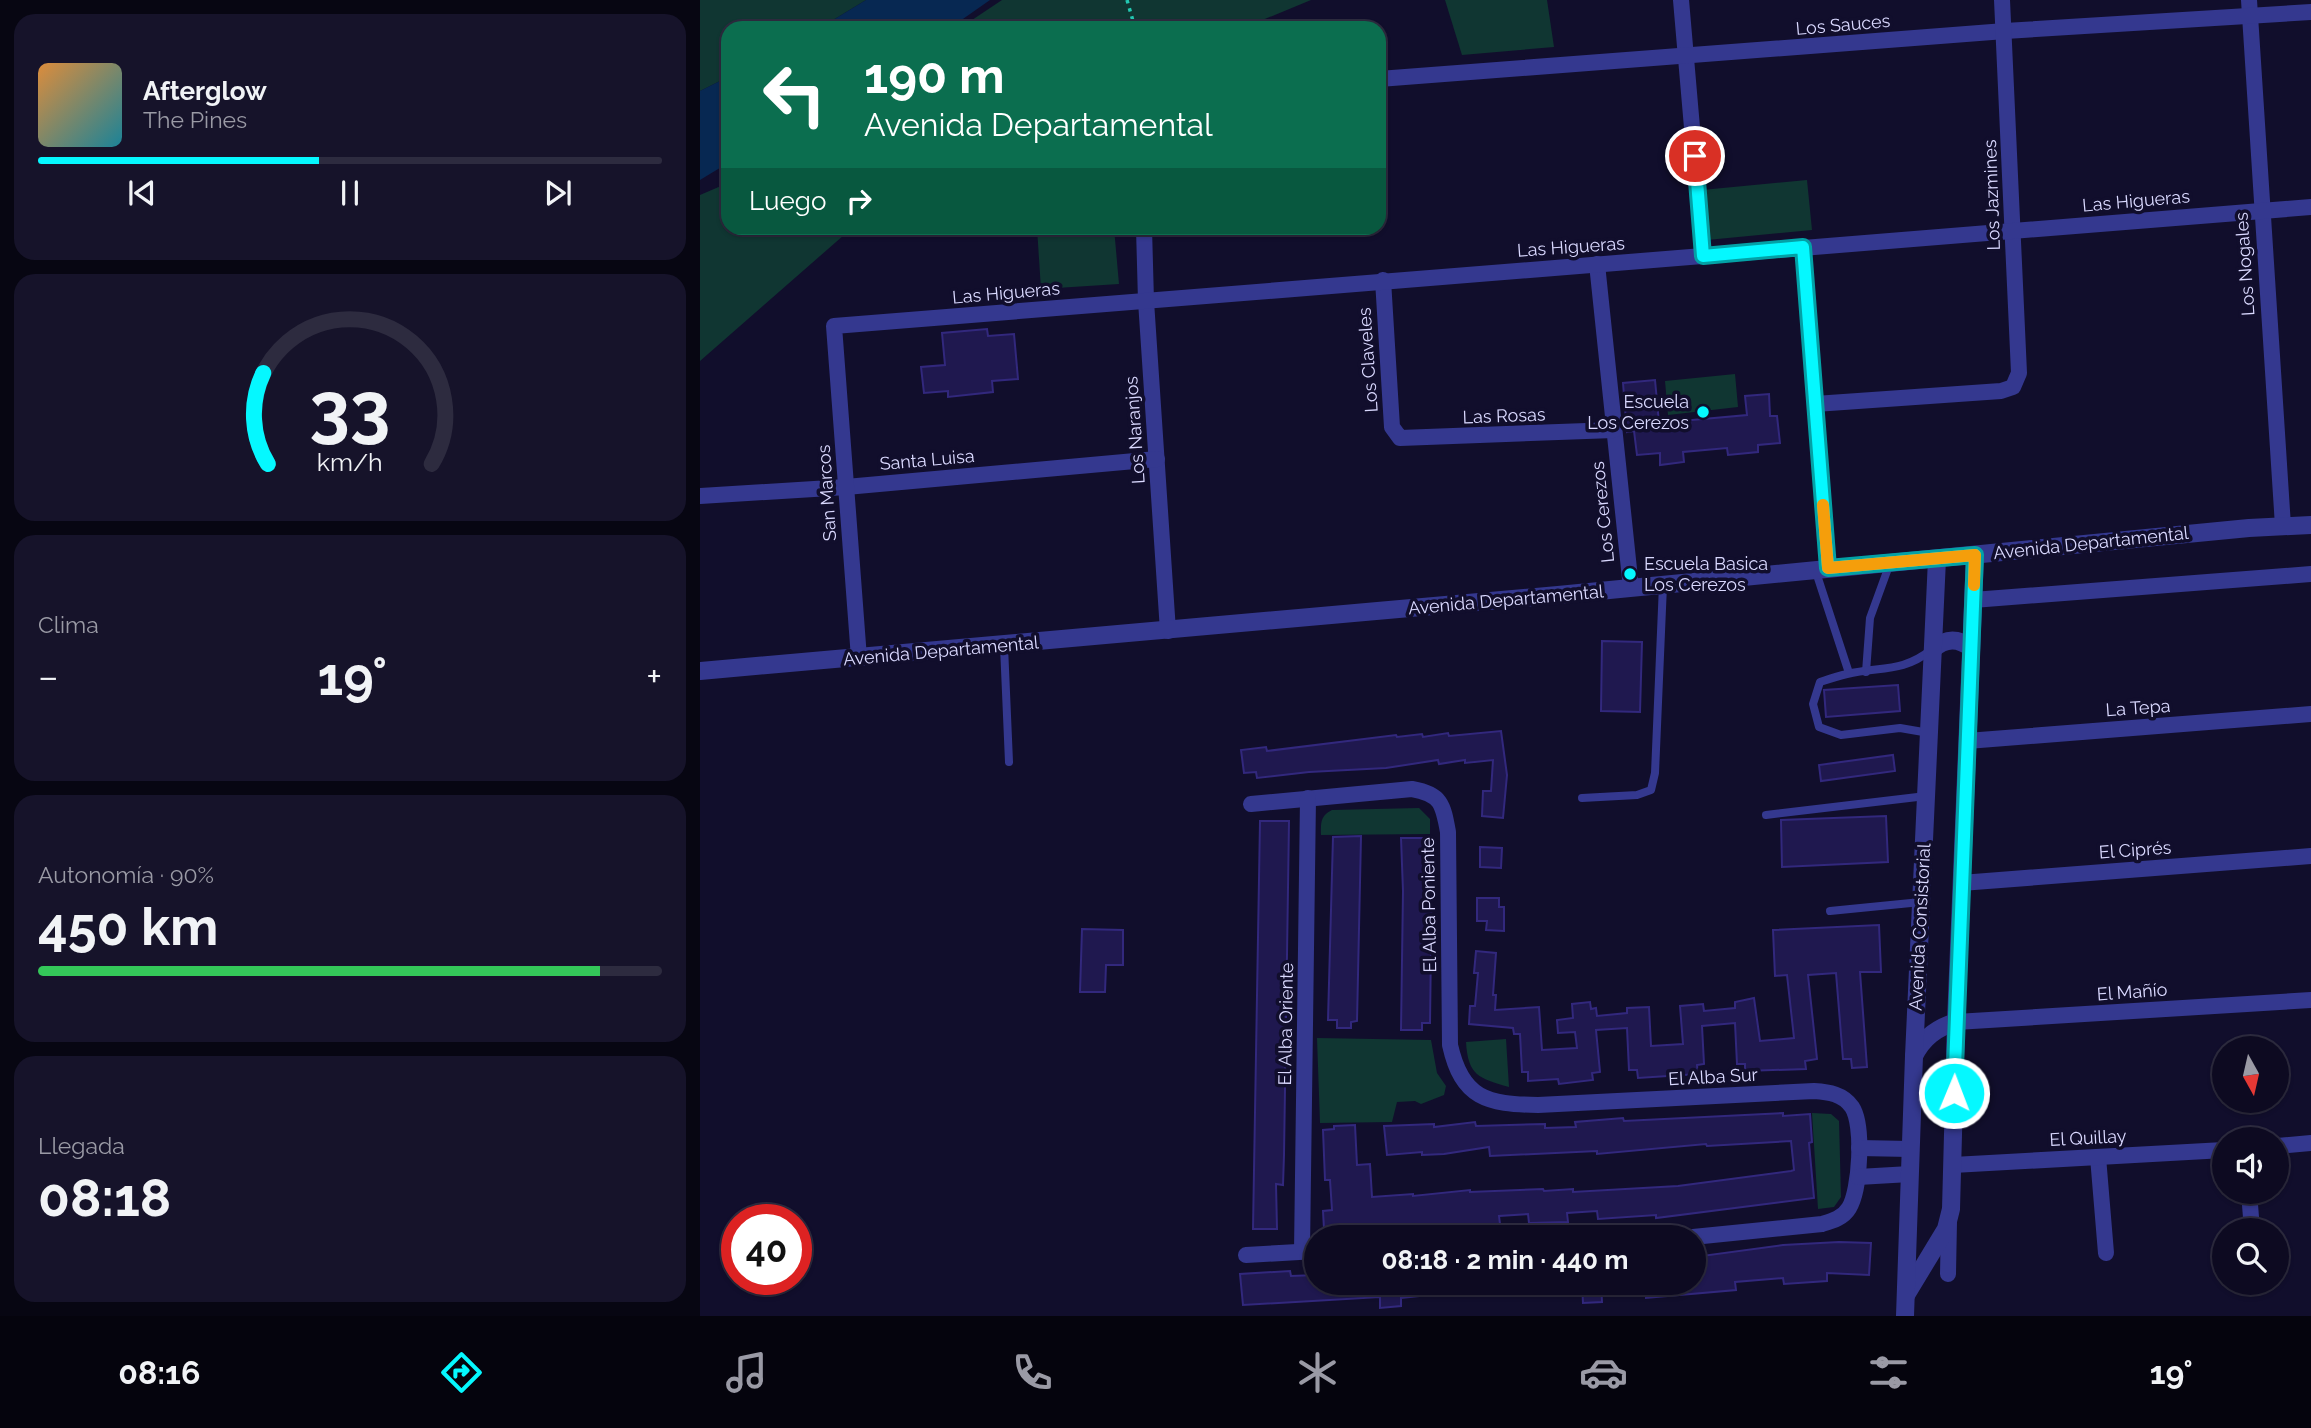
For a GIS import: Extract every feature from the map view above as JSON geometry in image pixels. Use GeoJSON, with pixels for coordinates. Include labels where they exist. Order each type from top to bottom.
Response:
{"type":"FeatureCollection","features":[{"type":"Feature","properties":{"kind":"street"},"geometry":{"type":"LineString","coordinates":[[1681,0],[1703,256]]}},
{"type":"Feature","properties":{"kind":"street","name":"Los Jazmines"},"geometry":{"type":"LineString","coordinates":[[1815,404],[2001,391],[2013,387],[2019,373],[2002,0]]}},
{"type":"Feature","properties":{"kind":"street","name":"Los Sauces"},"geometry":{"type":"LineString","coordinates":[[1386,78],[2005,31],[2249,7],[2311,12]]}},
{"type":"Feature","properties":{"kind":"street","name":"Los Nogales"},"geometry":{"type":"LineString","coordinates":[[2249,7],[2283,526]]}},
{"type":"Feature","properties":{"kind":"street","name":"Las Higueras"},"geometry":{"type":"LineString","coordinates":[[834,326],[2311,207]]}},
{"type":"Feature","properties":{"kind":"street","name":"Los Naranjos"},"geometry":{"type":"LineString","coordinates":[[1144,235],[1146,301],[1168,631]]}},
{"type":"Feature","properties":{"kind":"street"},"geometry":{"type":"LineString","coordinates":[[1803,247],[1815,404],[1821,569]]}},
{"type":"Feature","properties":{"kind":"street","name":"Los Cerezos"},"geometry":{"type":"LineString","coordinates":[[1597,264],[1631,588]]}},
{"type":"Feature","properties":{"kind":"street","name":"Los Claveles"},"geometry":{"type":"LineString","coordinates":[[1383,280],[1392,427],[1396,436]]}},
{"type":"Feature","properties":{"kind":"street","name":"San Marcos"},"geometry":{"type":"LineString","coordinates":[[834,326],[859,658]]}},
{"type":"Feature","properties":{"kind":"street","name":"Las Rosas"},"geometry":{"type":"LineString","coordinates":[[1396,436],[1404,439],[1614,430]]}},
{"type":"Feature","properties":{"kind":"street","name":"Santa Luisa"},"geometry":{"type":"LineString","coordinates":[[700,496],[846,487],[1157,459]]}},
{"type":"Feature","properties":{"kind":"street","name":"Avenida Departamental"},"geometry":{"type":"LineString","coordinates":[[700,671],[1004,646],[2311,525]]}},
{"type":"Feature","properties":{"kind":"street","name":"Avenida Consistorial"},"geometry":{"type":"LineString","coordinates":[[1948,1274],[1975,555]]}},
{"type":"Feature","properties":{"kind":"street","name":"Avenida Consistorial"},"geometry":{"type":"LineString","coordinates":[[1905,1316],[1937,559]]}},
{"type":"Feature","properties":{"kind":"street"},"geometry":{"type":"LineString","coordinates":[[1973,600],[2311,574]]}},
{"type":"Feature","properties":{"kind":"street"},"geometry":{"type":"LineString","coordinates":[[1933,649],[1948,640],[1964,643],[1971,648]]}},
{"type":"Feature","properties":{"kind":"street","name":"La Tepa"},"geometry":{"type":"LineString","coordinates":[[1967,741],[2311,714]]}},
{"type":"Feature","properties":{"kind":"street","name":"El Alba Poniente"},"geometry":{"type":"LineString","coordinates":[[1251,804],[1412,789],[1426,792],[1438,799],[1444,809],[1448,832],[1450,1045],[1455,1067],[1477,1095]]}},
{"type":"Feature","properties":{"kind":"street","name":"El Alba Oriente"},"geometry":{"type":"LineString","coordinates":[[1308,798],[1309,1225]]}},
{"type":"Feature","properties":{"kind":"street","name":"El Ciprés"},"geometry":{"type":"LineString","coordinates":[[1961,883],[2311,856]]}},
{"type":"Feature","properties":{"kind":"street","name":"El Mañío"},"geometry":{"type":"LineString","coordinates":[[1956,1022],[2311,1000]]}},
{"type":"Feature","properties":{"kind":"street"},"geometry":{"type":"LineString","coordinates":[[1914,1056],[1919,1046],[1935,1030],[1956,1022]]}},
{"type":"Feature","properties":{"kind":"street","name":"El Alba Sur"},"geometry":{"type":"LineString","coordinates":[[1477,1095],[1496,1102],[1538,1105],[1814,1091],[1831,1092],[1844,1098],[1854,1109],[1859,1148],[1858,1177],[1850,1208],[1839,1219],[1822,1224],[1706,1236]]}},
{"type":"Feature","properties":{"kind":"street"},"geometry":{"type":"LineString","coordinates":[[2289,1145],[2311,1143]]}},
{"type":"Feature","properties":{"kind":"street"},"geometry":{"type":"LineString","coordinates":[[1859,1148],[1910,1149]]}},
{"type":"Feature","properties":{"kind":"street","name":"El Quillay"},"geometry":{"type":"LineString","coordinates":[[1953,1165],[2212,1151]]}},
{"type":"Feature","properties":{"kind":"street"},"geometry":{"type":"LineString","coordinates":[[2098,1157],[2106,1254]]}},
{"type":"Feature","properties":{"kind":"street"},"geometry":{"type":"LineString","coordinates":[[1858,1177],[1910,1174]]}},
{"type":"Feature","properties":{"kind":"street","name":"Avenida Consistorial"},"geometry":{"type":"LineString","coordinates":[[1906,1295],[1938,1244],[1949,1220]]}},
{"type":"Feature","properties":{"kind":"street"},"geometry":{"type":"LineString","coordinates":[[1908,1222],[1916,1239],[1922,1244],[1938,1244]]}},
{"type":"Feature","properties":{"kind":"street"},"geometry":{"type":"LineString","coordinates":[[1246,1255],[1304,1251]]}},
{"type":"Feature","properties":{"kind":"lane"},"geometry":{"type":"LineString","coordinates":[[1866,672],[1870,618],[1890,563]]}},
{"type":"Feature","properties":{"kind":"lane"},"geometry":{"type":"LineString","coordinates":[[1821,569],[1849,673]]}},
{"type":"Feature","properties":{"kind":"lane"},"geometry":{"type":"LineString","coordinates":[[1582,798],[1637,795],[1651,790],[1655,773],[1662,585]]}},
{"type":"Feature","properties":{"kind":"lane"},"geometry":{"type":"LineString","coordinates":[[1004,646],[1009,762]]}},
{"type":"Feature","properties":{"kind":"lane"},"geometry":{"type":"LineString","coordinates":[[1929,733],[1900,728],[1842,735],[1819,727],[1813,704],[1820,682],[1849,673],[1893,668],[1917,661],[1933,649]]}},
{"type":"Feature","properties":{"kind":"lane"},"geometry":{"type":"LineString","coordinates":[[1766,815],[1926,796]]}},
{"type":"Feature","properties":{"kind":"lane"},"geometry":{"type":"LineString","coordinates":[[1830,911],[1921,902]]}},
{"type":"Feature","properties":{"kind":"path"},"geometry":{"type":"LineString","coordinates":[[1127,0],[1133,21]]}},
{"type":"Feature","properties":{"kind":"green space"},"geometry":{"type":"Polygon","coordinates":[[[700,0],[866,0],[832,21],[721,21],[721,80],[700,91],[700,0]]]}},
{"type":"Feature","properties":{"kind":"green space"},"geometry":{"type":"Polygon","coordinates":[[[1002,0],[1311,0],[1260,21],[970,21],[1002,0]]]}},
{"type":"Feature","properties":{"kind":"green space"},"geometry":{"type":"Polygon","coordinates":[[[1445,0],[1547,0],[1554,47],[1462,55],[1445,0]]]}},
{"type":"Feature","properties":{"kind":"green space"},"geometry":{"type":"Polygon","coordinates":[[[1807,180],[1812,230],[1707,240],[1702,190],[1807,180]]]}},
{"type":"Feature","properties":{"kind":"green space"},"geometry":{"type":"Polygon","coordinates":[[[721,186],[721,235],[844,235],[700,361],[700,195],[721,186]]]}},
{"type":"Feature","properties":{"kind":"green space"},"geometry":{"type":"Polygon","coordinates":[[[1037,235],[1115,235],[1119,284],[1041,289],[1037,235]]]}},
{"type":"Feature","properties":{"kind":"green space"},"geometry":{"type":"Polygon","coordinates":[[[1735,374],[1738,407],[1668,415],[1665,381],[1735,374]]]}},
{"type":"Feature","properties":{"kind":"green space"},"geometry":{"type":"Polygon","coordinates":[[[1419,808],[1430,819],[1430,834],[1321,835],[1323,817],[1332,810],[1419,808]]]}},
{"type":"Feature","properties":{"kind":"green space"},"geometry":{"type":"Polygon","coordinates":[[[1317,1038],[1431,1040],[1437,1073],[1446,1086],[1444,1095],[1421,1104],[1415,1101],[1397,1102],[1392,1122],[1320,1123],[1317,1038]]]}},
{"type":"Feature","properties":{"kind":"green space"},"geometry":{"type":"Polygon","coordinates":[[[1506,1039],[1509,1087],[1477,1074],[1469,1062],[1466,1042],[1506,1039]]]}},
{"type":"Feature","properties":{"kind":"green space"},"geometry":{"type":"Polygon","coordinates":[[[1812,1113],[1831,1114],[1839,1121],[1841,1197],[1834,1207],[1818,1209],[1812,1113]]]}},
{"type":"Feature","properties":{"kind":"water"},"geometry":{"type":"Polygon","coordinates":[[[866,0],[990,0],[960,21],[832,21],[866,0]]]}},
{"type":"Feature","properties":{"kind":"water"},"geometry":{"type":"Polygon","coordinates":[[[721,80],[721,167],[700,180],[700,91],[721,80]]]}},
{"type":"Feature","properties":{"kind":"building"},"geometry":{"type":"Polygon","coordinates":[[[987,329],[988,336],[1014,334],[1018,379],[992,381],[993,392],[948,397],[948,391],[924,393],[921,367],[945,365],[942,333],[987,329]]]}},
{"type":"Feature","properties":{"kind":"building"},"geometry":{"type":"Polygon","coordinates":[[[1655,380],[1659,423],[1747,415],[1745,396],[1769,394],[1770,416],[1777,416],[1780,443],[1758,445],[1758,452],[1728,455],[1727,448],[1683,452],[1684,462],[1660,465],[1660,453],[1637,455],[1634,431],[1627,432],[1623,383],[1655,380]]]}},
{"type":"Feature","properties":{"kind":"building"},"geometry":{"type":"Polygon","coordinates":[[[1602,641],[1642,642],[1640,712],[1601,711],[1602,641]]]}},
{"type":"Feature","properties":{"kind":"building"},"geometry":{"type":"Polygon","coordinates":[[[1898,685],[1900,711],[1826,717],[1824,690],[1898,685]]]}},
{"type":"Feature","properties":{"kind":"building"},"geometry":{"type":"Polygon","coordinates":[[[1501,731],[1507,775],[1503,818],[1482,816],[1483,791],[1491,791],[1493,760],[1439,764],[1438,760],[1386,768],[1257,778],[1256,772],[1244,773],[1241,750],[1266,747],[1267,751],[1396,735],[1422,734],[1423,737],[1501,731]]]}},
{"type":"Feature","properties":{"kind":"building"},"geometry":{"type":"Polygon","coordinates":[[[1893,755],[1895,771],[1821,781],[1819,765],[1893,755]]]}},
{"type":"Feature","properties":{"kind":"building"},"geometry":{"type":"Polygon","coordinates":[[[1886,816],[1888,862],[1782,867],[1781,820],[1886,816]]]}},
{"type":"Feature","properties":{"kind":"building"},"geometry":{"type":"Polygon","coordinates":[[[1260,821],[1289,821],[1284,1155],[1283,1185],[1276,1184],[1277,1229],[1253,1229],[1260,821]]]}},
{"type":"Feature","properties":{"kind":"building"},"geometry":{"type":"Polygon","coordinates":[[[1361,836],[1357,1021],[1351,1022],[1351,1028],[1337,1028],[1337,1020],[1328,1020],[1333,837],[1361,836]]]}},
{"type":"Feature","properties":{"kind":"building"},"geometry":{"type":"Polygon","coordinates":[[[1401,838],[1430,838],[1430,1023],[1422,1023],[1422,1030],[1401,1030],[1401,838]]]}},
{"type":"Feature","properties":{"kind":"building"},"geometry":{"type":"Polygon","coordinates":[[[1480,847],[1502,848],[1501,868],[1480,867],[1480,847]]]}},
{"type":"Feature","properties":{"kind":"building"},"geometry":{"type":"Polygon","coordinates":[[[1477,898],[1499,898],[1499,907],[1504,907],[1504,931],[1486,930],[1487,921],[1477,921],[1477,898]]]}},
{"type":"Feature","properties":{"kind":"building"},"geometry":{"type":"Polygon","coordinates":[[[1879,925],[1881,972],[1860,972],[1867,1067],[1852,1068],[1851,1059],[1843,1059],[1836,973],[1808,975],[1817,1059],[1805,1061],[1806,1069],[1745,1071],[1745,1064],[1737,1064],[1735,1023],[1702,1026],[1704,1064],[1697,1065],[1698,1074],[1638,1078],[1637,1070],[1629,1070],[1627,1028],[1596,1030],[1600,1072],[1592,1073],[1593,1080],[1559,1084],[1558,1079],[1528,1081],[1528,1072],[1522,1072],[1520,1034],[1514,1034],[1513,1028],[1469,1024],[1470,1006],[1475,1006],[1478,973],[1474,973],[1476,951],[1496,953],[1493,995],[1496,995],[1495,1010],[1539,1007],[1542,1050],[1577,1048],[1575,1032],[1558,1033],[1557,1020],[1573,1018],[1572,1004],[1590,1002],[1591,1009],[1596,1008],[1597,1016],[1627,1013],[1627,1008],[1649,1007],[1651,1046],[1683,1044],[1680,1006],[1703,1004],[1704,1011],[1735,1008],[1735,1002],[1754,998],[1760,1041],[1794,1038],[1787,975],[1775,976],[1773,930],[1879,925]]]}},
{"type":"Feature","properties":{"kind":"building"},"geometry":{"type":"Polygon","coordinates":[[[1082,929],[1123,930],[1123,965],[1106,965],[1105,992],[1080,992],[1082,929]]]}},
{"type":"Feature","properties":{"kind":"building"},"geometry":{"type":"Polygon","coordinates":[[[1810,1114],[1812,1142],[1809,1143],[1814,1198],[1656,1218],[1656,1215],[1598,1219],[1597,1211],[1567,1213],[1568,1222],[1529,1223],[1528,1214],[1499,1216],[1500,1224],[1324,1225],[1323,1211],[1332,1210],[1330,1180],[1325,1180],[1323,1130],[1334,1129],[1334,1126],[1355,1125],[1357,1165],[1370,1164],[1372,1197],[1470,1190],[1573,1189],[1573,1192],[1678,1186],[1794,1170],[1791,1141],[1706,1144],[1597,1154],[1597,1151],[1490,1156],[1489,1147],[1444,1154],[1422,1155],[1422,1152],[1387,1155],[1384,1126],[1434,1124],[1434,1127],[1475,1122],[1476,1126],[1545,1124],[1545,1128],[1576,1127],[1575,1122],[1623,1118],[1624,1121],[1810,1114]]]}},
{"type":"Feature","properties":{"kind":"building"},"geometry":{"type":"Polygon","coordinates":[[[1871,1243],[1869,1275],[1827,1273],[1827,1281],[1784,1284],[1783,1278],[1735,1282],[1736,1290],[1706,1293],[1706,1255],[1783,1245],[1871,1243]]]}},
{"type":"Feature","properties":{"kind":"building"},"geometry":{"type":"Polygon","coordinates":[[[1290,1271],[1291,1276],[1304,1275],[1304,1295],[1428,1295],[1401,1298],[1401,1306],[1380,1308],[1380,1297],[1243,1305],[1240,1274],[1290,1271]]]}},
{"type":"Feature","properties":{"kind":"building"},"geometry":{"type":"Polygon","coordinates":[[[1583,1295],[1602,1295],[1602,1302],[1583,1303],[1583,1295]]]}},
{"type":"Feature","properties":{"kind":"building"},"geometry":{"type":"Polygon","coordinates":[[[1646,1295],[1680,1295],[1646,1298],[1646,1295]]]}},
{"type":"Feature","properties":{"kind":"slow traffic"},"geometry":{"type":"LineString","coordinates":[[1823,505],[1828,568],[1975,555],[1974,585]]}},
{"type":"Feature","properties":{"kind":"place","name":"Escuela Los Cerezos"},"geometry":{"type":"Point","coordinates":[1703,412]}},
{"type":"Feature","properties":{"kind":"place","name":"Escuela Basica Los Cerezos"},"geometry":{"type":"Point","coordinates":[1630,574]}},
{"type":"Feature","properties":{"kind":"route"},"geometry":{"type":"LineString","coordinates":[[1695,156],[1703,256],[1803,247],[1828,568],[1975,555],[1954,1093]]}}]}
